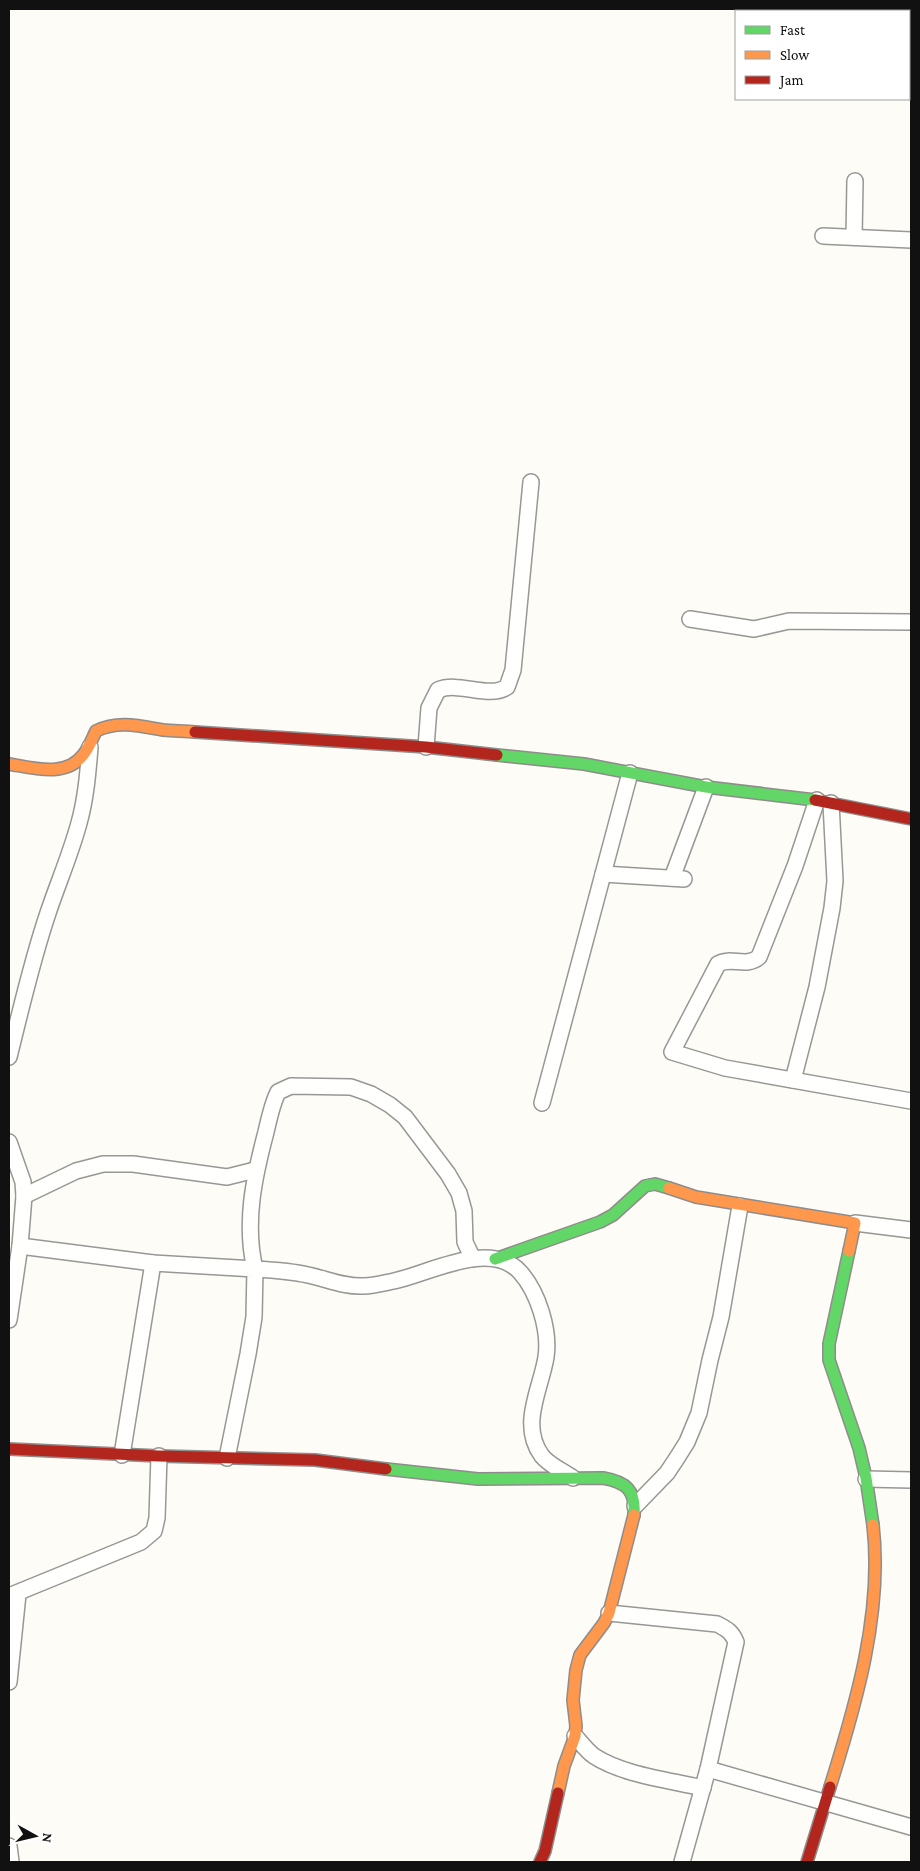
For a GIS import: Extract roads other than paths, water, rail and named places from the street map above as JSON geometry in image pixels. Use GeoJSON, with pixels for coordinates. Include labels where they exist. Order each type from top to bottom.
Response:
{"type":"FeatureCollection","features":[{"type":"Feature","properties":{"kind":"street"},"geometry":{"type":"LineString","coordinates":[[854,237],[855,181]]}},
{"type":"Feature","properties":{"kind":"street"},"geometry":{"type":"LineString","coordinates":[[823,236],[911,240]]}},
{"type":"Feature","properties":{"kind":"street"},"geometry":{"type":"LineString","coordinates":[[426,747],[430,708],[438,690],[453,686],[497,691],[506,688],[509,682],[512,670],[531,482]]}},
{"type":"Feature","properties":{"kind":"street"},"geometry":{"type":"LineString","coordinates":[[690,619],[754,629],[789,621],[911,622]]}},
{"type":"Feature","properties":{"kind":"street"},"geometry":{"type":"LineString","coordinates":[[9,764],[49,769],[70,767],[80,759],[91,743],[96,731],[117,724],[125,724],[166,730],[426,747],[584,764],[706,787],[824,802],[911,819]]}},
{"type":"Feature","properties":{"kind":"street"},"geometry":{"type":"LineString","coordinates":[[9,1057],[28,979],[48,913],[80,821],[86,791],[91,743]]}},
{"type":"Feature","properties":{"kind":"street"},"geometry":{"type":"LineString","coordinates":[[542,1103],[630,773]]}},
{"type":"Feature","properties":{"kind":"street"},"geometry":{"type":"LineString","coordinates":[[603,874],[678,878],[706,787]]}},
{"type":"Feature","properties":{"kind":"street"},"geometry":{"type":"LineString","coordinates":[[793,1080],[817,987],[832,908],[834,881],[824,802]]}},
{"type":"Feature","properties":{"kind":"street"},"geometry":{"type":"LineString","coordinates":[[824,802],[795,866],[759,957],[750,962],[725,961],[718,964],[672,1052],[725,1068],[911,1101]]}},
{"type":"Feature","properties":{"kind":"street"},"geometry":{"type":"LineString","coordinates":[[227,1458],[254,1317],[255,1269],[250,1238],[255,1170],[278,1092],[291,1086],[300,1085],[351,1087],[362,1090],[390,1105],[405,1117],[448,1174],[462,1200],[465,1242],[473,1259]]}},
{"type":"Feature","properties":{"kind":"street"},"geometry":{"type":"LineString","coordinates":[[9,1142],[23,1182],[24,1196],[20,1246],[9,1320]]}},
{"type":"Feature","properties":{"kind":"street"},"geometry":{"type":"LineString","coordinates":[[24,1196],[76,1171],[103,1164],[133,1164],[227,1177],[255,1170]]}},
{"type":"Feature","properties":{"kind":"street"},"geometry":{"type":"LineString","coordinates":[[20,1246],[153,1263],[286,1271],[306,1274],[344,1285],[365,1286],[397,1281],[473,1259],[495,1259],[600,1222],[613,1215],[640,1189],[650,1185],[666,1187],[696,1198],[740,1206],[911,1230]]}},
{"type":"Feature","properties":{"kind":"street"},"geometry":{"type":"LineString","coordinates":[[636,1506],[667,1473],[687,1442],[699,1413],[721,1317],[740,1206]]}},
{"type":"Feature","properties":{"kind":"street"},"geometry":{"type":"LineString","coordinates":[[807,1862],[854,1708],[866,1655],[873,1611],[874,1536],[866,1479],[828,1352],[855,1223]]}},
{"type":"Feature","properties":{"kind":"street"},"geometry":{"type":"LineString","coordinates":[[495,1259],[511,1265],[520,1271],[540,1307],[545,1324],[547,1343],[546,1358],[532,1414],[532,1430],[535,1443],[543,1457],[573,1478]]}},
{"type":"Feature","properties":{"kind":"street"},"geometry":{"type":"LineString","coordinates":[[122,1454],[153,1263]]}},
{"type":"Feature","properties":{"kind":"street"},"geometry":{"type":"LineString","coordinates":[[9,1449],[160,1456],[314,1460],[478,1479],[617,1479],[626,1485],[631,1492],[636,1506],[634,1520],[609,1613],[580,1656],[576,1670],[573,1700],[576,1726],[575,1736],[564,1766],[540,1862]]}},
{"type":"Feature","properties":{"kind":"street"},"geometry":{"type":"LineString","coordinates":[[9,1682],[13,1595],[141,1542],[154,1531],[157,1518],[160,1456]]}},
{"type":"Feature","properties":{"kind":"street"},"geometry":{"type":"LineString","coordinates":[[866,1479],[911,1480]]}},
{"type":"Feature","properties":{"kind":"street"},"geometry":{"type":"LineString","coordinates":[[609,1613],[708,1622],[727,1628],[733,1634],[736,1642],[708,1769],[682,1862]]}},
{"type":"Feature","properties":{"kind":"street"},"geometry":{"type":"LineString","coordinates":[[575,1736],[604,1762],[703,1788]]}},
{"type":"Feature","properties":{"kind":"street"},"geometry":{"type":"LineString","coordinates":[[708,1769],[911,1827]]}},
{"type":"Feature","properties":{"kind":"street"},"geometry":{"type":"LineString","coordinates":[[9,1846],[11,1862]]}}]}
